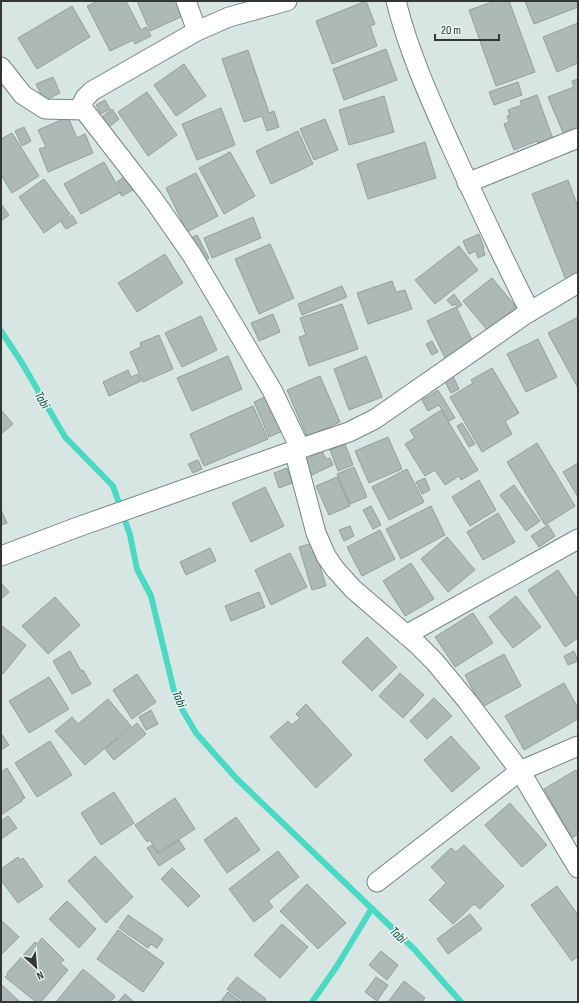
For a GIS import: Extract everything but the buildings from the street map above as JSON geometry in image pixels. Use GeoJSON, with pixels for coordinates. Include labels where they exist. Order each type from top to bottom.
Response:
{"type":"FeatureCollection","features":[{"type":"Feature","properties":{"kind":"street"},"geometry":{"type":"LineString","coordinates":[[186,1],[197,31]]}},
{"type":"Feature","properties":{"kind":"street"},"geometry":{"type":"LineString","coordinates":[[287,1],[229,17],[197,31],[92,91],[85,98],[82,104],[84,110],[153,199],[192,255],[272,390],[297,449],[316,533],[326,556],[335,569],[353,589],[406,635],[440,668],[468,702],[520,771],[578,868]]}},
{"type":"Feature","properties":{"kind":"street"},"geometry":{"type":"LineString","coordinates":[[396,1],[401,23],[421,81],[488,228],[530,312]]}},
{"type":"Feature","properties":{"kind":"street"},"geometry":{"type":"LineString","coordinates":[[1,67],[23,95],[45,109],[84,110]]}},
{"type":"Feature","properties":{"kind":"street"},"geometry":{"type":"LineString","coordinates":[[468,183],[578,138]]}},
{"type":"Feature","properties":{"kind":"street"},"geometry":{"type":"LineString","coordinates":[[1,556],[75,528],[349,432],[375,419],[530,312],[578,283]]}},
{"type":"Feature","properties":{"kind":"street"},"geometry":{"type":"LineString","coordinates":[[406,635],[578,539]]}},
{"type":"Feature","properties":{"kind":"street"},"geometry":{"type":"LineString","coordinates":[[377,882],[520,771],[578,746]]}},
{"type":"Feature","properties":{"kind":"waterway","name":"Tabi"},"geometry":{"type":"LineString","coordinates":[[1,331],[22,363],[65,437],[113,486],[130,535],[137,569],[151,596],[176,699],[196,733],[236,778],[415,950],[461,1002]]}},
{"type":"Feature","properties":{"kind":"waterway"},"geometry":{"type":"LineString","coordinates":[[312,1002],[337,966],[372,908]]}}]}
